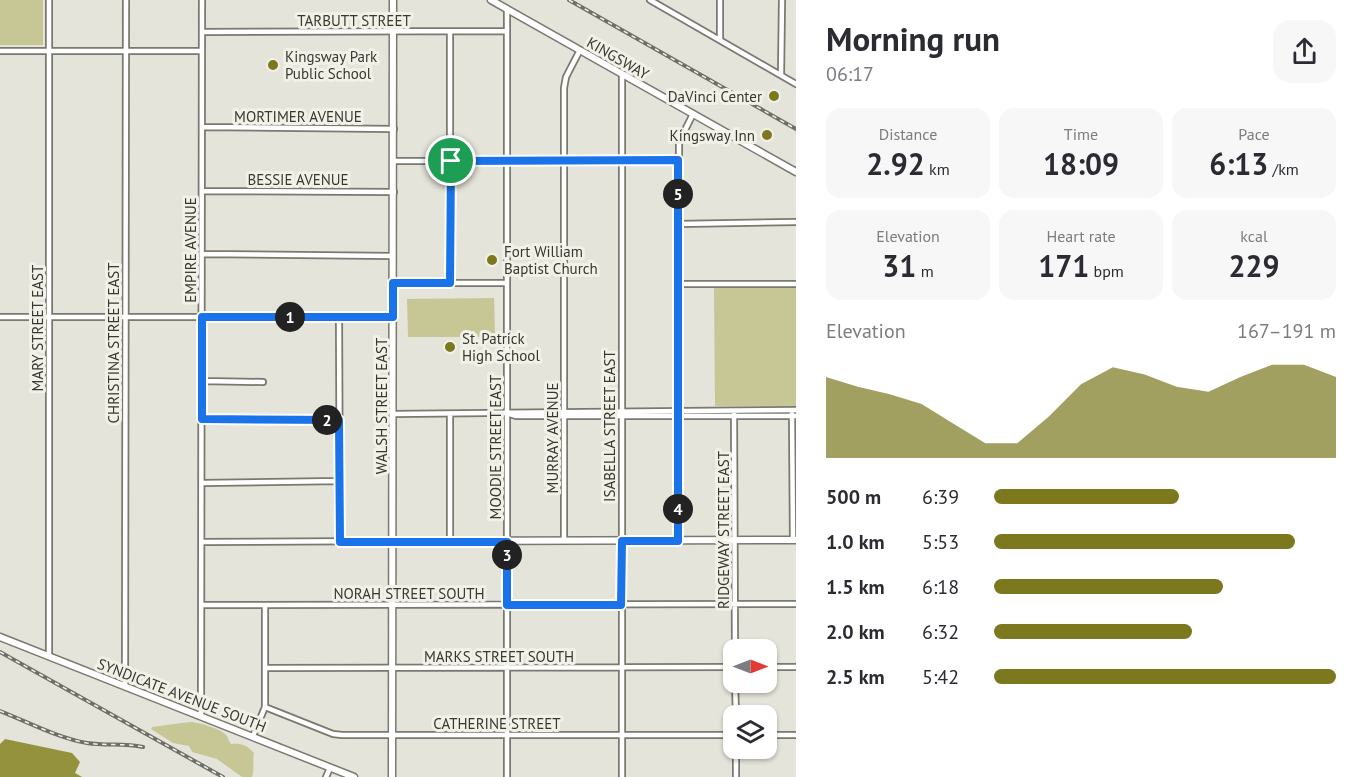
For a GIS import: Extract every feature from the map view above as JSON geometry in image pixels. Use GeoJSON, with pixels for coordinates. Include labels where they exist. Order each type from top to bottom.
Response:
{"type":"FeatureCollection","features":[{"type":"Feature","properties":{"kind":"street","name":"MARY STREET EAST"},"geometry":{"type":"LineString","coordinates":[[49,0],[49,656]]}},
{"type":"Feature","properties":{"kind":"street","name":"CHRISTINA STREET EAST"},"geometry":{"type":"LineString","coordinates":[[125,686],[126,0]]}},
{"type":"Feature","properties":{"kind":"street","name":"EMPIRE AVENUE"},"geometry":{"type":"LineString","coordinates":[[201,716],[202,0]]}},
{"type":"Feature","properties":{"kind":"street","name":"WALSH STREET EAST"},"geometry":{"type":"LineString","coordinates":[[392,777],[393,0]]}},
{"type":"Feature","properties":{"kind":"street","name":"KINGSWAY"},"geometry":{"type":"LineString","coordinates":[[491,0],[796,172]]}},
{"type":"Feature","properties":{"kind":"street"},"geometry":{"type":"LineString","coordinates":[[650,0],[796,84]]}},
{"type":"Feature","properties":{"kind":"street"},"geometry":{"type":"LineString","coordinates":[[720,0],[720,40]]}},
{"type":"Feature","properties":{"kind":"street"},"geometry":{"type":"LineString","coordinates":[[781,75],[782,0]]}},
{"type":"Feature","properties":{"kind":"street","name":"MOODIE STREET EAST"},"geometry":{"type":"LineString","coordinates":[[507,9],[507,777]]}},
{"type":"Feature","properties":{"kind":"street","name":"TARBUTT STREET"},"geometry":{"type":"LineString","coordinates":[[202,32],[507,31]]}},
{"type":"Feature","properties":{"kind":"street"},"geometry":{"type":"LineString","coordinates":[[450,32],[450,283]]}},
{"type":"Feature","properties":{"kind":"street","name":"MURRAY AVENUE"},"geometry":{"type":"LineString","coordinates":[[564,541],[564,82],[580,50]]}},
{"type":"Feature","properties":{"kind":"street"},"geometry":{"type":"LineString","coordinates":[[0,51],[202,51]]}},
{"type":"Feature","properties":{"kind":"street","name":"ISABELLA STREET EAST"},"geometry":{"type":"LineString","coordinates":[[622,74],[622,777]]}},
{"type":"Feature","properties":{"kind":"street"},"geometry":{"type":"LineString","coordinates":[[678,541],[678,160],[679,142],[693,114]]}},
{"type":"Feature","properties":{"kind":"street","name":"MORTIMER AVENUE"},"geometry":{"type":"LineString","coordinates":[[202,127],[394,129]]}},
{"type":"Feature","properties":{"kind":"street"},"geometry":{"type":"LineString","coordinates":[[394,161],[678,160]]}},
{"type":"Feature","properties":{"kind":"street","name":"BESSIE AVENUE"},"geometry":{"type":"LineString","coordinates":[[202,191],[394,192]]}},
{"type":"Feature","properties":{"kind":"street"},"geometry":{"type":"LineString","coordinates":[[678,224],[796,222]]}},
{"type":"Feature","properties":{"kind":"street"},"geometry":{"type":"LineString","coordinates":[[202,254],[393,256]]}},
{"type":"Feature","properties":{"kind":"street"},"geometry":{"type":"LineString","coordinates":[[393,283],[507,283]]}},
{"type":"Feature","properties":{"kind":"street"},"geometry":{"type":"LineString","coordinates":[[679,285],[796,284]]}},
{"type":"Feature","properties":{"kind":"street"},"geometry":{"type":"LineString","coordinates":[[0,318],[393,317]]}},
{"type":"Feature","properties":{"kind":"street"},"geometry":{"type":"LineString","coordinates":[[339,318],[340,542]]}},
{"type":"Feature","properties":{"kind":"street"},"geometry":{"type":"LineString","coordinates":[[202,381],[263,382]]}},
{"type":"Feature","properties":{"kind":"street"},"geometry":{"type":"LineString","coordinates":[[202,542],[795,540],[794,413],[564,414],[516,411],[507,414],[393,414]]}},
{"type":"Feature","properties":{"kind":"street","name":"RIDGEWAY STREET EAST"},"geometry":{"type":"LineString","coordinates":[[734,413],[735,639]]}},
{"type":"Feature","properties":{"kind":"street"},"geometry":{"type":"LineString","coordinates":[[450,414],[450,541]]}},
{"type":"Feature","properties":{"kind":"street"},"geometry":{"type":"LineString","coordinates":[[202,419],[339,420]]}},
{"type":"Feature","properties":{"kind":"street"},"geometry":{"type":"LineString","coordinates":[[202,483],[340,481]]}},
{"type":"Feature","properties":{"kind":"street","name":"NORAH STREET SOUTH"},"geometry":{"type":"LineString","coordinates":[[202,605],[796,604]]}},
{"type":"Feature","properties":{"kind":"street"},"geometry":{"type":"LineString","coordinates":[[253,736],[265,707],[265,605]]}},
{"type":"Feature","properties":{"kind":"street","name":"SYNDICATE AVENUE SOUTH"},"geometry":{"type":"LineString","coordinates":[[0,638],[354,777]]}},
{"type":"Feature","properties":{"kind":"street","name":"MARKS STREET SOUTH"},"geometry":{"type":"LineString","coordinates":[[265,668],[723,667]]}},
{"type":"Feature","properties":{"kind":"street"},"geometry":{"type":"LineString","coordinates":[[777,667],[796,667]]}},
{"type":"Feature","properties":{"kind":"street","name":"CATHERINE STREET"},"geometry":{"type":"LineString","coordinates":[[265,707],[333,734],[723,735]]}},
{"type":"Feature","properties":{"kind":"street"},"geometry":{"type":"LineString","coordinates":[[777,735],[796,735]]}},
{"type":"Feature","properties":{"kind":"street"},"geometry":{"type":"LineString","coordinates":[[736,759],[736,777]]}},
{"type":"Feature","properties":{"kind":"street"},"geometry":{"type":"LineString","coordinates":[[326,777],[330,768]]}},
{"type":"Feature","properties":{"kind":"shaded area"},"geometry":{"type":"Polygon","coordinates":[[[0,0],[43,0],[43,45],[0,45],[0,0]]]}},
{"type":"Feature","properties":{"kind":"shaded area"},"geometry":{"type":"Polygon","coordinates":[[[796,287],[796,406],[715,406],[714,288],[796,287]]]}},
{"type":"Feature","properties":{"kind":"shaded area"},"geometry":{"type":"Polygon","coordinates":[[[494,298],[495,337],[408,337],[407,299],[494,298]]]}},
{"type":"Feature","properties":{"kind":"shaded area"},"geometry":{"type":"Polygon","coordinates":[[[190,722],[215,728],[227,736],[231,744],[244,745],[251,750],[254,753],[252,777],[242,777],[217,759],[192,752],[189,746],[173,743],[151,729],[190,722]]]}},
{"type":"Feature","properties":{"kind":"shaded area"},"geometry":{"type":"Polygon","coordinates":[[[5,739],[72,753],[80,762],[75,773],[82,777],[0,777],[0,744],[5,739]]]}},
{"type":"Feature","properties":{"kind":"railway"},"geometry":{"type":"LineString","coordinates":[[569,0],[796,129]]}},
{"type":"Feature","properties":{"kind":"railway"},"geometry":{"type":"LineString","coordinates":[[0,652],[223,777]]}},
{"type":"Feature","properties":{"kind":"railway"},"geometry":{"type":"LineString","coordinates":[[0,711],[76,741],[143,747]]}},
{"type":"Feature","properties":{"kind":"place","name":"Kingsway Park Public School"},"geometry":{"type":"Point","coordinates":[273,65]}},
{"type":"Feature","properties":{"kind":"place","name":"DaVinci Center"},"geometry":{"type":"Point","coordinates":[774,96]}},
{"type":"Feature","properties":{"kind":"place","name":"Kingsway Inn"},"geometry":{"type":"Point","coordinates":[767,135]}},
{"type":"Feature","properties":{"kind":"place","name":"Fort William Baptist Church"},"geometry":{"type":"Point","coordinates":[492,260]}},
{"type":"Feature","properties":{"kind":"place","name":"St. Patrick High School"},"geometry":{"type":"Point","coordinates":[450,347]}},
{"type":"Feature","properties":{"kind":"route"},"geometry":{"type":"LineString","coordinates":[[678,160],[678,541],[622,541],[621,605],[507,605],[507,542],[340,542],[339,420],[202,419],[202,317],[393,317],[393,283],[450,283],[451,161],[678,160]]}}]}
